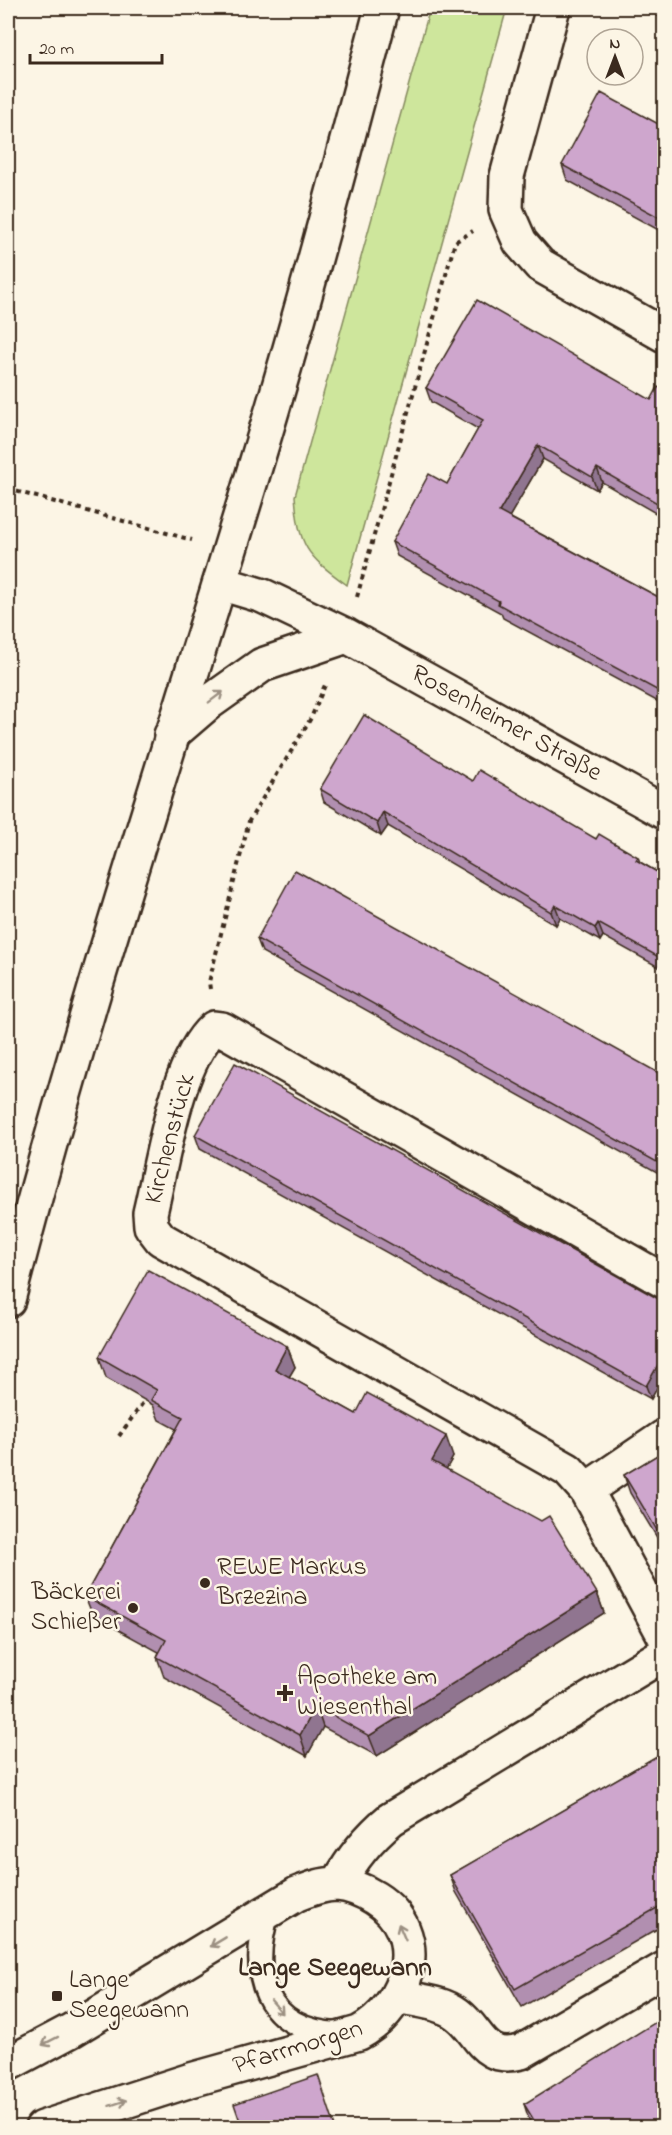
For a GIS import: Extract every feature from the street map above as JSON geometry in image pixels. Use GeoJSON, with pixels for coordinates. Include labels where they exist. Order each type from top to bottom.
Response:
{"type":"FeatureCollection","features":[{"type":"Feature","properties":{"kind":"street"},"geometry":{"type":"LineString","coordinates":[[8,1300],[29,1217],[171,735],[220,583],[336,184],[382,8]]}},
{"type":"Feature","properties":{"kind":"street"},"geometry":{"type":"LineString","coordinates":[[553,8],[507,176],[506,210],[520,242],[540,265],[664,335]]}},
{"type":"Feature","properties":{"kind":"street","name":"Rosenheimer Straße"},"geometry":{"type":"LineString","coordinates":[[220,583],[263,596],[347,636],[664,812]]}},
{"type":"Feature","properties":{"kind":"street"},"geometry":{"type":"LineString","coordinates":[[171,735],[207,704],[262,665],[347,636]]}},
{"type":"Feature","properties":{"kind":"street"},"geometry":{"type":"LineString","coordinates":[[214,1028],[222,1029],[664,1281]]}},
{"type":"Feature","properties":{"kind":"street","name":"Kirchenstück"},"geometry":{"type":"LineString","coordinates":[[214,1028],[207,1034],[179,1092],[150,1213],[151,1226],[161,1239],[568,1470],[586,1490],[664,1635]]}},
{"type":"Feature","properties":{"kind":"street"},"geometry":{"type":"LineString","coordinates":[[586,1490],[664,1437]]}},
{"type":"Feature","properties":{"kind":"street"},"geometry":{"type":"LineString","coordinates":[[338,1884],[355,1854],[391,1819],[664,1654]]}},
{"type":"Feature","properties":{"kind":"street","name":"Pfarrmorgen"},"geometry":{"type":"LineString","coordinates":[[8,2064],[72,2030],[297,1894],[319,1886],[338,1884],[362,1890],[383,1903],[397,1920],[405,1939],[408,1957],[406,1976],[398,1996],[386,2014],[359,2033],[191,2080],[42,2127]]}},
{"type":"Feature","properties":{"kind":"street"},"geometry":{"type":"LineString","coordinates":[[398,1996],[445,2007],[458,2015],[488,2048],[494,2052],[509,2055],[520,2052],[664,1968]]}},
{"type":"Feature","properties":{"kind":"lane"},"geometry":{"type":"LineString","coordinates":[[268,1912],[258,1956],[261,1980],[272,2002],[289,2020],[311,2031],[335,2034],[359,2033]]}},
{"type":"Feature","properties":{"kind":"path"},"geometry":{"type":"LineString","coordinates":[[214,1028],[209,982],[249,821],[311,718],[347,636],[455,242],[506,210]]}},
{"type":"Feature","properties":{"kind":"path"},"geometry":{"type":"LineString","coordinates":[[8,489],[189,540],[230,548]]}},
{"type":"Feature","properties":{"kind":"path"},"geometry":{"type":"LineString","coordinates":[[119,1436],[151,1391]]}},
{"type":"Feature","properties":{"kind":"green space"},"geometry":{"type":"Polygon","coordinates":[[[430,8],[507,8],[347,585],[322,566],[307,548],[299,527],[295,496],[430,8]]]}},
{"type":"Feature","properties":{"kind":"building"},"geometry":{"type":"Polygon","coordinates":[[[601,93],[664,127],[664,220],[562,165],[601,93]]]}},
{"type":"Feature","properties":{"kind":"building"},"geometry":{"type":"Polygon","coordinates":[[[477,300],[651,400],[658,387],[664,391],[664,507],[597,468],[592,477],[538,445],[499,512],[664,600],[664,694],[498,604],[499,601],[392,542],[429,474],[447,484],[483,420],[426,388],[477,300]]]}},
{"type":"Feature","properties":{"kind":"building"},"geometry":{"type":"Polygon","coordinates":[[[364,715],[473,781],[479,770],[596,839],[599,834],[638,857],[636,860],[664,876],[664,960],[598,923],[595,928],[555,905],[551,912],[383,812],[377,823],[320,789],[364,715]]]}},
{"type":"Feature","properties":{"kind":"building"},"geometry":{"type":"Polygon","coordinates":[[[295,870],[664,1076],[664,1166],[257,939],[295,870]]]}},
{"type":"Feature","properties":{"kind":"building"},"geometry":{"type":"Polygon","coordinates":[[[235,1063],[664,1302],[664,1354],[646,1386],[195,1135],[235,1063]]]}},
{"type":"Feature","properties":{"kind":"building"},"geometry":{"type":"Polygon","coordinates":[[[148,1270],[287,1346],[275,1369],[356,1414],[367,1393],[446,1436],[432,1461],[541,1521],[549,1516],[597,1593],[369,1736],[316,1706],[300,1735],[157,1657],[166,1640],[85,1596],[183,1417],[151,1400],[157,1390],[99,1357],[148,1270]]]}},
{"type":"Feature","properties":{"kind":"building"},"geometry":{"type":"Polygon","coordinates":[[[664,1451],[664,1542],[624,1475],[664,1451]]]}},
{"type":"Feature","properties":{"kind":"building"},"geometry":{"type":"Polygon","coordinates":[[[664,1752],[664,1904],[515,1989],[450,1875],[664,1752]]]}},
{"type":"Feature","properties":{"kind":"building"},"geometry":{"type":"Polygon","coordinates":[[[664,2017],[664,2127],[538,2127],[524,2104],[664,2017]]]}},
{"type":"Feature","properties":{"kind":"building"},"geometry":{"type":"Polygon","coordinates":[[[318,2075],[335,2127],[242,2127],[234,2104],[318,2075]]]}},
{"type":"Feature","properties":{"kind":"place","name":"REWE Markus Brzezina"},"geometry":{"type":"Point","coordinates":[205,1583]}},
{"type":"Feature","properties":{"kind":"place","name":"Bäckerei Schießer"},"geometry":{"type":"Point","coordinates":[133,1608]}},
{"type":"Feature","properties":{"kind":"place","name":"Apotheke am Wiesenthal"},"geometry":{"type":"Point","coordinates":[285,1693]}},
{"type":"Feature","properties":{"kind":"place","name":"Lange Seegewann"},"geometry":{"type":"Point","coordinates":[57,1996]}},
{"type":"Feature","properties":{"kind":"district","name":"Lange Seegewann"},"geometry":{"type":"Point","coordinates":[335,1968]}}]}
